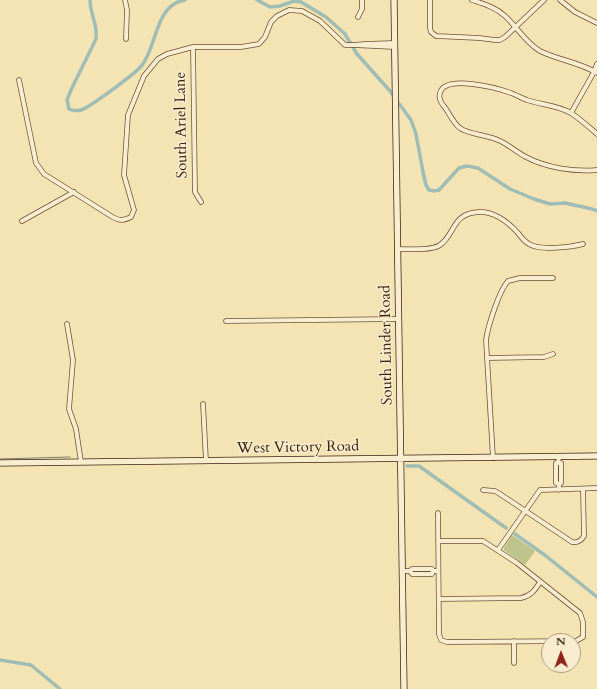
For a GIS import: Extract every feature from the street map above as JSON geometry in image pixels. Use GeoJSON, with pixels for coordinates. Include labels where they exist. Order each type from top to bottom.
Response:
{"type":"FeatureCollection","features":[{"type":"Feature","properties":{"kind":"street"},"geometry":{"type":"LineString","coordinates":[[125,0],[127,10],[126,39]]}},
{"type":"Feature","properties":{"kind":"street"},"geometry":{"type":"LineString","coordinates":[[358,17],[362,9],[362,0]]}},
{"type":"Feature","properties":{"kind":"street","name":"South Linder Road"},"geometry":{"type":"LineString","coordinates":[[394,0],[404,689]]}},
{"type":"Feature","properties":{"kind":"street"},"geometry":{"type":"LineString","coordinates":[[430,0],[430,28],[433,35],[439,37],[471,37],[500,40],[544,0]]}},
{"type":"Feature","properties":{"kind":"street"},"geometry":{"type":"LineString","coordinates":[[472,0],[494,7],[539,50],[596,72]]}},
{"type":"Feature","properties":{"kind":"street"},"geometry":{"type":"LineString","coordinates":[[560,0],[575,12],[597,23]]}},
{"type":"Feature","properties":{"kind":"street"},"geometry":{"type":"LineString","coordinates":[[19,80],[36,163],[44,174],[118,220],[124,220],[131,217],[134,210],[124,175],[127,120],[131,106],[144,76],[158,58],[166,54],[193,47],[241,47],[259,44],[265,37],[271,22],[284,12],[295,10],[309,14],[320,21],[345,45],[395,45]]}},
{"type":"Feature","properties":{"kind":"street","name":"South Ariel Lane"},"geometry":{"type":"LineString","coordinates":[[193,47],[195,192],[201,202]]}},
{"type":"Feature","properties":{"kind":"street"},"geometry":{"type":"LineString","coordinates":[[571,113],[596,72],[597,64]]}},
{"type":"Feature","properties":{"kind":"street"},"geometry":{"type":"LineString","coordinates":[[597,134],[571,113],[494,88],[477,84],[446,85],[442,88],[439,95],[441,102],[456,124],[464,131],[502,141],[522,155],[536,161],[571,170],[597,170]]}},
{"type":"Feature","properties":{"kind":"street"},"geometry":{"type":"LineString","coordinates":[[22,221],[74,192]]}},
{"type":"Feature","properties":{"kind":"street"},"geometry":{"type":"LineString","coordinates":[[397,249],[429,248],[439,246],[446,239],[459,219],[472,212],[482,212],[497,216],[506,222],[526,242],[532,245],[540,247],[574,246],[583,244]]}},
{"type":"Feature","properties":{"kind":"street"},"geometry":{"type":"LineString","coordinates":[[493,458],[487,358],[487,332],[505,285],[513,279],[553,278]]}},
{"type":"Feature","properties":{"kind":"street"},"geometry":{"type":"LineString","coordinates":[[226,321],[398,319]]}},
{"type":"Feature","properties":{"kind":"street"},"geometry":{"type":"LineString","coordinates":[[67,324],[73,360],[69,409],[77,433],[81,462]]}},
{"type":"Feature","properties":{"kind":"street"},"geometry":{"type":"LineString","coordinates":[[487,358],[544,357],[553,354]]}},
{"type":"Feature","properties":{"kind":"street"},"geometry":{"type":"LineString","coordinates":[[203,404],[206,461]]}},
{"type":"Feature","properties":{"kind":"street","name":"West Victory Road"},"geometry":{"type":"LineString","coordinates":[[0,463],[493,458],[558,460],[597,456]]}},
{"type":"Feature","properties":{"kind":"street"},"geometry":{"type":"LineString","coordinates":[[558,460],[556,464],[556,483],[559,484],[559,490]]}},
{"type":"Feature","properties":{"kind":"street"},"geometry":{"type":"LineString","coordinates":[[498,550],[540,490],[597,488]]}},
{"type":"Feature","properties":{"kind":"street"},"geometry":{"type":"LineString","coordinates":[[483,490],[495,491],[572,542],[578,542],[584,536],[584,489]]}},
{"type":"Feature","properties":{"kind":"street"},"geometry":{"type":"LineString","coordinates":[[438,513],[438,541],[438,571],[439,634],[441,640],[447,642],[576,641],[582,638],[584,634],[583,622],[580,613],[517,563],[498,550],[479,540],[438,541]]}},
{"type":"Feature","properties":{"kind":"street"},"geometry":{"type":"LineString","coordinates":[[402,571],[410,571],[412,569],[432,569],[433,571],[438,571]]}},
{"type":"Feature","properties":{"kind":"street"},"geometry":{"type":"LineString","coordinates":[[439,599],[521,598],[528,596],[534,591],[540,582]]}},
{"type":"Feature","properties":{"kind":"street"},"geometry":{"type":"LineString","coordinates":[[514,641],[514,663]]}},
{"type":"Feature","properties":{"kind":"green space"},"geometry":{"type":"Polygon","coordinates":[[[512,535],[535,551],[525,565],[504,550],[512,535]]]}},
{"type":"Feature","properties":{"kind":"waterway"},"geometry":{"type":"LineString","coordinates":[[90,0],[96,29],[96,39],[67,100],[69,109],[76,111],[94,103],[124,81],[143,64],[148,56],[158,26],[168,9],[175,3],[185,0]]}},
{"type":"Feature","properties":{"kind":"waterway"},"geometry":{"type":"LineString","coordinates":[[257,0],[270,7],[280,6],[294,1],[301,2],[326,17],[345,34],[357,54],[390,91],[411,120],[416,134],[426,185],[429,190],[439,190],[459,168],[467,166],[478,168],[510,189],[534,199],[550,204],[565,203],[597,211]]}},
{"type":"Feature","properties":{"kind":"waterway"},"geometry":{"type":"LineString","coordinates":[[0,459],[70,457]]}},
{"type":"Feature","properties":{"kind":"waterway"},"geometry":{"type":"LineString","coordinates":[[407,466],[419,466],[506,528]]}},
{"type":"Feature","properties":{"kind":"waterway"},"geometry":{"type":"LineString","coordinates":[[515,534],[546,556],[597,597]]}},
{"type":"Feature","properties":{"kind":"waterway"},"geometry":{"type":"LineString","coordinates":[[0,660],[31,665],[60,689]]}}]}
